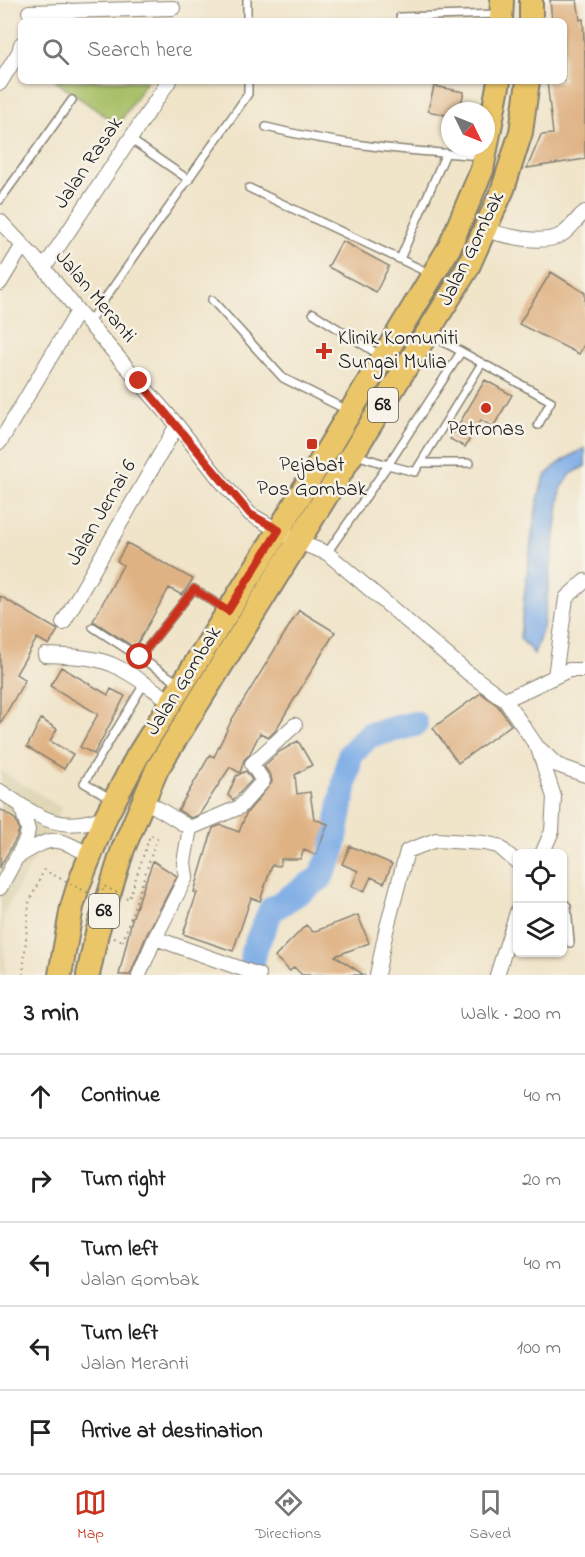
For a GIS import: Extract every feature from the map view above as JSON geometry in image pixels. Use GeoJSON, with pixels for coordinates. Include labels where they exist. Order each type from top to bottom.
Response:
{"type":"FeatureCollection","features":[{"type":"Feature","properties":{"kind":"main road"},"geometry":{"type":"LineString","coordinates":[[531,0],[531,18]]}},
{"type":"Feature","properties":{"kind":"main road","name":"Jalan Gombak"},"geometry":{"type":"LineString","coordinates":[[494,102],[497,84]]}},
{"type":"Feature","properties":{"kind":"main road","name":"Jalan Gombak"},"geometry":{"type":"LineString","coordinates":[[88,975],[97,933],[123,849],[157,769],[457,288],[503,189],[520,132],[528,84]]}},
{"type":"Feature","properties":{"kind":"main road","name":"Jalan Gombak"},"geometry":{"type":"LineString","coordinates":[[60,975],[72,907],[90,855],[110,808],[137,757],[279,530],[449,248],[482,170],[485,156]]}},
{"type":"Feature","properties":{"kind":"main road"},"geometry":{"type":"LineString","coordinates":[[90,855],[97,854],[116,829],[139,783],[157,769]]}},
{"type":"Feature","properties":{"kind":"street"},"geometry":{"type":"LineString","coordinates":[[28,11],[173,10]]}},
{"type":"Feature","properties":{"kind":"street"},"geometry":{"type":"LineString","coordinates":[[0,83],[18,54]]}},
{"type":"Feature","properties":{"kind":"street","name":"Jalan Rasak"},"geometry":{"type":"LineString","coordinates":[[44,267],[167,84]]}},
{"type":"Feature","properties":{"kind":"street"},"geometry":{"type":"LineString","coordinates":[[484,230],[523,240],[546,238],[561,235],[585,212]]}},
{"type":"Feature","properties":{"kind":"street","name":"Jalan Meranti"},"geometry":{"type":"LineString","coordinates":[[0,221],[44,267],[88,323],[177,425],[250,514],[298,542],[327,553],[467,672],[505,700],[538,748]]}},
{"type":"Feature","properties":{"kind":"street"},"geometry":{"type":"LineString","coordinates":[[0,283],[23,245]]}},
{"type":"Feature","properties":{"kind":"street"},"geometry":{"type":"LineString","coordinates":[[0,442],[78,311]]}},
{"type":"Feature","properties":{"kind":"street","name":"Jalan Jernai 6"},"geometry":{"type":"LineString","coordinates":[[63,623],[177,425]]}},
{"type":"Feature","properties":{"kind":"street"},"geometry":{"type":"LineString","coordinates":[[555,676],[566,598],[585,581]]}},
{"type":"Feature","properties":{"kind":"street"},"geometry":{"type":"LineString","coordinates":[[45,655],[84,657],[110,663],[144,684],[177,694]]}},
{"type":"Feature","properties":{"kind":"street"},"geometry":{"type":"LineString","coordinates":[[505,700],[569,670],[585,670]]}},
{"type":"Feature","properties":{"kind":"street"},"geometry":{"type":"LineString","coordinates":[[190,828],[240,807],[263,781],[252,764],[295,725]]}},
{"type":"Feature","properties":{"kind":"street"},"geometry":{"type":"LineString","coordinates":[[538,748],[557,765],[585,775]]}},
{"type":"Feature","properties":{"kind":"street"},"geometry":{"type":"LineString","coordinates":[[538,748],[554,797],[552,831],[544,849]]}},
{"type":"Feature","properties":{"kind":"street"},"geometry":{"type":"LineString","coordinates":[[0,791],[53,822],[64,825],[78,825],[110,808]]}},
{"type":"Feature","properties":{"kind":"street"},"geometry":{"type":"LineString","coordinates":[[143,802],[156,807],[190,828]]}},
{"type":"Feature","properties":{"kind":"street"},"geometry":{"type":"LineString","coordinates":[[0,888],[18,856],[28,830],[21,805]]}},
{"type":"Feature","properties":{"kind":"street"},"geometry":{"type":"LineString","coordinates":[[139,975],[186,877],[184,862],[190,828]]}},
{"type":"Feature","properties":{"kind":"street"},"geometry":{"type":"LineString","coordinates":[[18,856],[39,844],[58,840],[90,855]]}},
{"type":"Feature","properties":{"kind":"street"},"geometry":{"type":"LineString","coordinates":[[376,975],[407,851],[436,840],[484,843],[498,846],[513,859]]}},
{"type":"Feature","properties":{"kind":"street"},"geometry":{"type":"LineString","coordinates":[[496,975],[513,924]]}},
{"type":"Feature","properties":{"kind":"street"},"geometry":{"type":"LineString","coordinates":[[155,938],[259,975]]}},
{"type":"Feature","properties":{"kind":"lane"},"geometry":{"type":"LineString","coordinates":[[247,0],[247,18]]}},
{"type":"Feature","properties":{"kind":"lane"},"geometry":{"type":"LineString","coordinates":[[400,17],[502,12]]}},
{"type":"Feature","properties":{"kind":"lane"},"geometry":{"type":"LineString","coordinates":[[88,323],[248,94],[248,84]]}},
{"type":"Feature","properties":{"kind":"lane"},"geometry":{"type":"LineString","coordinates":[[0,200],[72,100]]}},
{"type":"Feature","properties":{"kind":"lane"},"geometry":{"type":"LineString","coordinates":[[266,127],[365,147],[441,153]]}},
{"type":"Feature","properties":{"kind":"lane"},"geometry":{"type":"LineString","coordinates":[[130,139],[189,180]]}},
{"type":"Feature","properties":{"kind":"lane"},"geometry":{"type":"LineString","coordinates":[[400,259],[445,156]]}},
{"type":"Feature","properties":{"kind":"lane"},"geometry":{"type":"LineString","coordinates":[[249,188],[432,275]]}},
{"type":"Feature","properties":{"kind":"lane"},"geometry":{"type":"LineString","coordinates":[[212,300],[283,378],[350,412]]}},
{"type":"Feature","properties":{"kind":"lane"},"geometry":{"type":"LineString","coordinates":[[313,314],[383,357]]}},
{"type":"Feature","properties":{"kind":"lane"},"geometry":{"type":"LineString","coordinates":[[427,333],[550,401],[538,424]]}},
{"type":"Feature","properties":{"kind":"lane"},"geometry":{"type":"LineString","coordinates":[[327,553],[388,465],[461,352]]}},
{"type":"Feature","properties":{"kind":"lane"},"geometry":{"type":"LineString","coordinates":[[353,454],[415,472],[482,363]]}},
{"type":"Feature","properties":{"kind":"lane"},"geometry":{"type":"LineString","coordinates":[[421,463],[470,463]]}},
{"type":"Feature","properties":{"kind":"lane"},"geometry":{"type":"LineString","coordinates":[[140,657],[194,589],[228,611]]}},
{"type":"Feature","properties":{"kind":"lane"},"geometry":{"type":"LineString","coordinates":[[93,627],[140,657],[177,694]]}},
{"type":"Feature","properties":{"kind":"lane"},"geometry":{"type":"LineString","coordinates":[[110,808],[84,783],[144,684]]}},
{"type":"Feature","properties":{"kind":"lane"},"geometry":{"type":"LineString","coordinates":[[564,903],[567,906],[570,943]]}},
{"type":"Feature","properties":{"kind":"path"},"geometry":{"type":"LineString","coordinates":[[23,975],[29,903],[44,870],[100,898],[104,886],[129,899],[150,835],[158,838],[123,941]]}},
{"type":"Feature","properties":{"kind":"shaded area"},"geometry":{"type":"Polygon","coordinates":[[[0,770],[62,808],[3,916],[6,975],[0,975],[0,770]]]}},
{"type":"Feature","properties":{"kind":"green space"},"geometry":{"type":"Polygon","coordinates":[[[59,84],[145,84],[118,125],[59,84]]]}},
{"type":"Feature","properties":{"kind":"water"},"geometry":{"type":"Polygon","coordinates":[[[585,448],[585,466],[571,474],[561,489],[543,628],[534,654],[520,638],[530,552],[542,484],[547,474],[560,463],[585,448]]]}},
{"type":"Feature","properties":{"kind":"building"},"geometry":{"type":"Polygon","coordinates":[[[550,0],[577,0],[580,20],[583,19],[585,57],[585,159],[527,168],[541,135],[553,134],[547,84],[567,84],[567,18],[552,18],[550,0]]]}},
{"type":"Feature","properties":{"kind":"building"},"geometry":{"type":"Polygon","coordinates":[[[434,86],[464,92],[461,102],[441,102],[441,114],[428,111],[434,86]]]}},
{"type":"Feature","properties":{"kind":"building"},"geometry":{"type":"Polygon","coordinates":[[[342,241],[389,266],[376,292],[328,267],[342,241]]]}},
{"type":"Feature","properties":{"kind":"building"},"geometry":{"type":"Polygon","coordinates":[[[551,272],[585,293],[585,343],[579,354],[519,324],[551,272]]]}},
{"type":"Feature","properties":{"kind":"building","name":"Petronas"},"geometry":{"type":"Polygon","coordinates":[[[485,380],[512,395],[493,427],[481,420],[465,447],[450,439],[485,380]]]}},
{"type":"Feature","properties":{"kind":"building"},"geometry":{"type":"Polygon","coordinates":[[[127,543],[193,579],[182,595],[169,588],[135,648],[93,621],[123,565],[117,561],[127,543]]]}},
{"type":"Feature","properties":{"kind":"building"},"geometry":{"type":"Polygon","coordinates":[[[0,596],[58,630],[49,645],[37,638],[16,674],[25,680],[0,724],[0,596]]]}},
{"type":"Feature","properties":{"kind":"building"},"geometry":{"type":"Polygon","coordinates":[[[299,610],[335,632],[275,731],[269,737],[260,733],[244,760],[240,773],[230,767],[199,815],[191,818],[178,810],[210,755],[214,757],[232,719],[299,610]]]}},
{"type":"Feature","properties":{"kind":"building"},"geometry":{"type":"Polygon","coordinates":[[[61,667],[108,695],[111,689],[125,696],[94,754],[80,747],[98,714],[50,686],[61,667]]]}},
{"type":"Feature","properties":{"kind":"building"},"geometry":{"type":"Polygon","coordinates":[[[481,693],[498,706],[511,725],[458,763],[433,728],[481,693]]]}},
{"type":"Feature","properties":{"kind":"building"},"geometry":{"type":"Polygon","coordinates":[[[41,719],[57,729],[50,741],[73,754],[64,769],[27,747],[41,719]]]}},
{"type":"Feature","properties":{"kind":"building"},"geometry":{"type":"Polygon","coordinates":[[[298,741],[312,765],[295,775],[297,794],[310,792],[314,819],[328,824],[316,855],[304,850],[300,859],[281,859],[280,866],[272,865],[260,901],[251,898],[233,951],[183,934],[197,893],[194,892],[213,828],[221,825],[239,832],[246,814],[272,782],[264,766],[279,752],[298,741]]]}},
{"type":"Feature","properties":{"kind":"building"},"geometry":{"type":"Polygon","coordinates":[[[246,771],[252,780],[233,800],[228,795],[236,776],[246,771]]]}},
{"type":"Feature","properties":{"kind":"building"},"geometry":{"type":"Polygon","coordinates":[[[0,809],[16,820],[19,830],[0,867],[0,809]]]}},
{"type":"Feature","properties":{"kind":"building"},"geometry":{"type":"Polygon","coordinates":[[[350,846],[392,864],[384,883],[371,877],[364,892],[352,886],[358,871],[342,864],[350,846]]]}},
{"type":"Feature","properties":{"kind":"building"},"geometry":{"type":"Polygon","coordinates":[[[153,861],[177,876],[147,934],[130,975],[119,975],[132,919],[153,861]]]}},
{"type":"Feature","properties":{"kind":"building"},"geometry":{"type":"Polygon","coordinates":[[[358,915],[369,943],[335,956],[364,975],[302,975],[294,967],[290,971],[275,957],[306,925],[313,932],[358,915]]]}},
{"type":"Feature","properties":{"kind":"waterway"},"geometry":{"type":"LineString","coordinates":[[251,975],[253,952],[271,910],[320,878],[332,854],[350,755],[369,735],[415,724]]}},
{"type":"Feature","properties":{"kind":"place","name":"Klinik Komuniti Sungai Mulia"},"geometry":{"type":"Point","coordinates":[324,351]}},
{"type":"Feature","properties":{"kind":"place","name":"Petronas"},"geometry":{"type":"Point","coordinates":[486,408]}},
{"type":"Feature","properties":{"kind":"place","name":"Pejabat Pos Gombak"},"geometry":{"type":"Point","coordinates":[312,444]}},
{"type":"Feature","properties":{"kind":"route"},"geometry":{"type":"LineString","coordinates":[[139,381],[250,514],[279,530],[228,611],[194,589],[140,657]]}}]}
